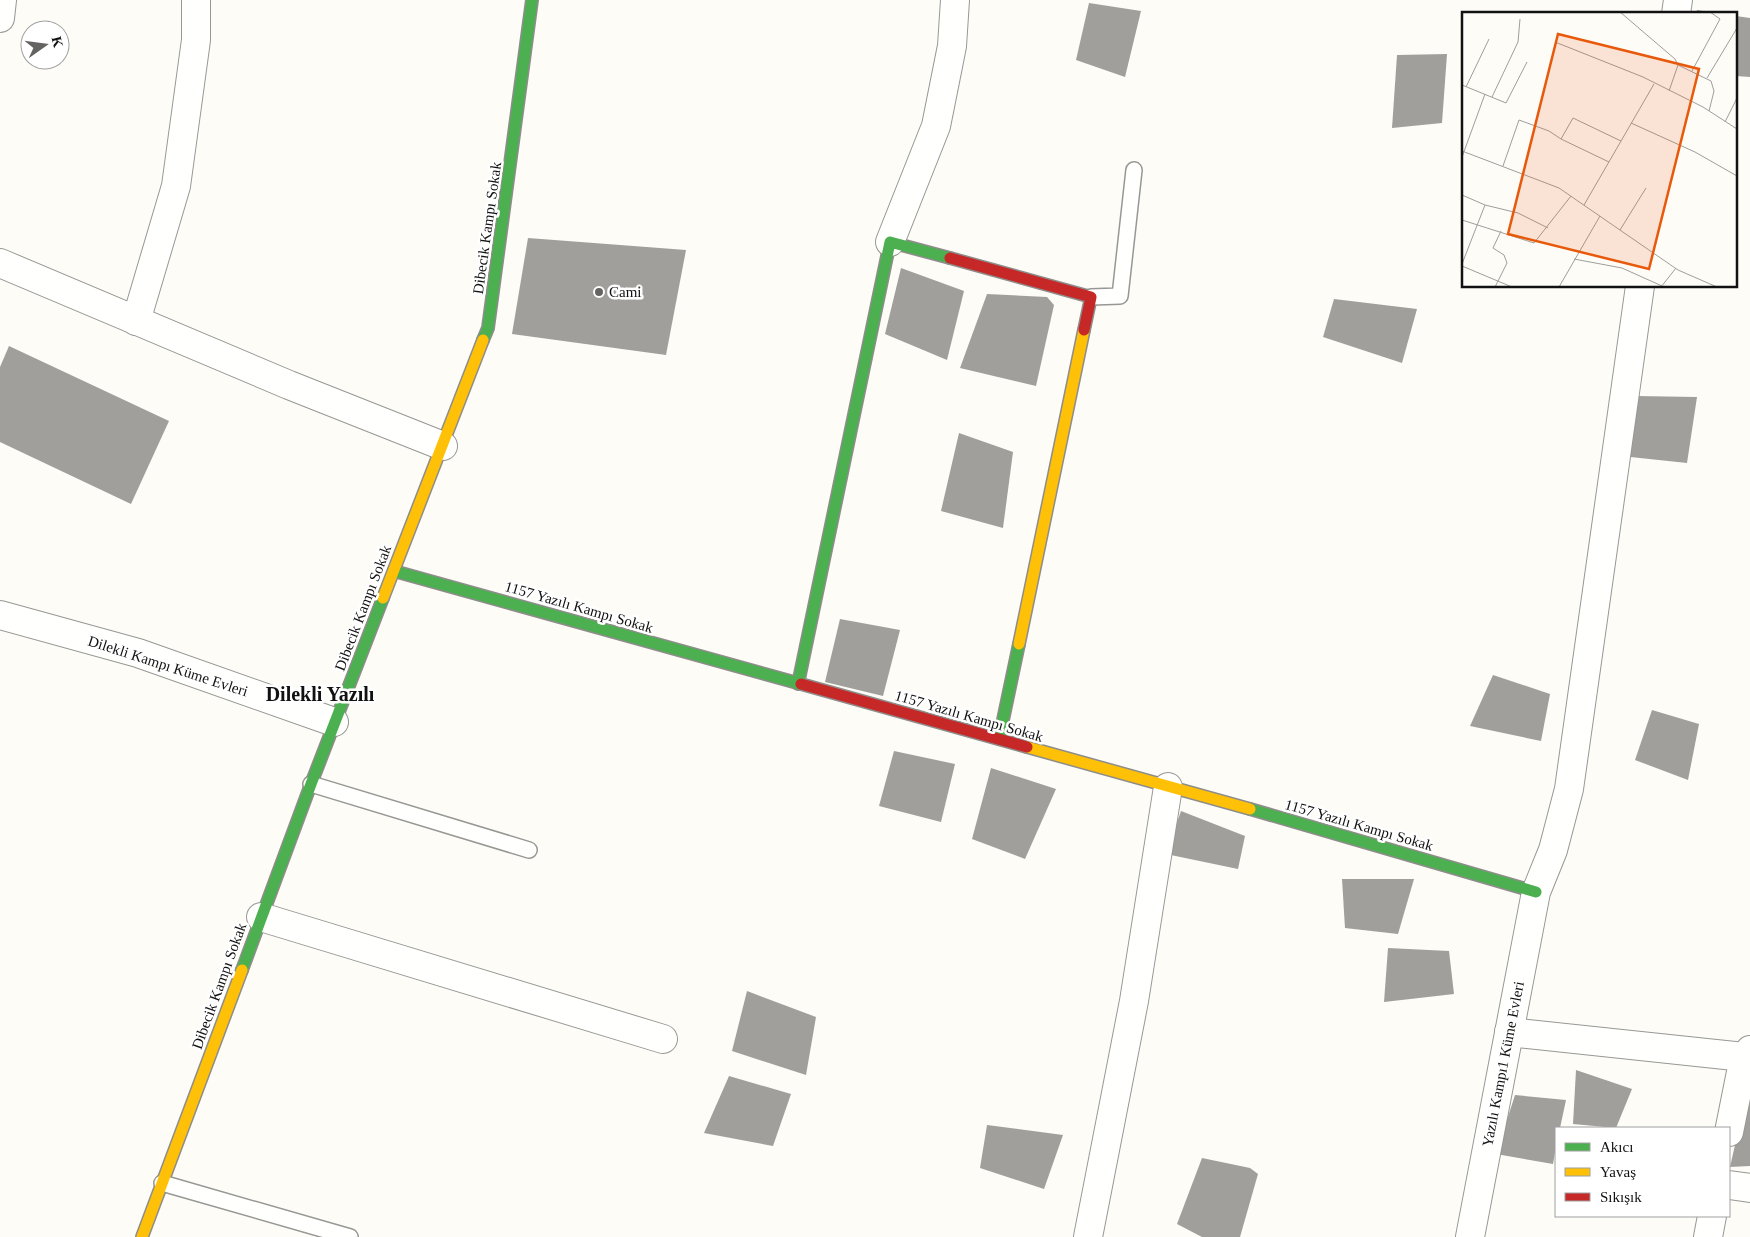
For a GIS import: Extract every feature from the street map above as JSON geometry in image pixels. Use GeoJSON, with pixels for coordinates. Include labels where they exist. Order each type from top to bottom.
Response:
{"type":"FeatureCollection","features":[{"type":"Feature","properties":{"kind":"street"},"geometry":{"type":"LineString","coordinates":[[0,18],[2,0]]}},
{"type":"Feature","properties":{"kind":"street"},"geometry":{"type":"LineString","coordinates":[[136,321],[176,186],[196,40],[196,0]]}},
{"type":"Feature","properties":{"kind":"street","name":"Dibecik Kampı Sokak"},"geometry":{"type":"LineString","coordinates":[[142,1237],[334,722],[488,328],[532,0]]}},
{"type":"Feature","properties":{"kind":"street"},"geometry":{"type":"LineString","coordinates":[[798,684],[890,242],[936,126],[952,46],[955,0]]}},
{"type":"Feature","properties":{"kind":"street"},"geometry":{"type":"LineString","coordinates":[[890,242],[1091,297],[998,739]]}},
{"type":"Feature","properties":{"kind":"street"},"geometry":{"type":"LineString","coordinates":[[0,263],[136,321],[442,446]]}},
{"type":"Feature","properties":{"kind":"street","name":"Yazılı Kampı1 Küme Evleri"},"geometry":{"type":"LineString","coordinates":[[1470,1237],[1536,892],[1553,850],[1570,789],[1640,288]]}},
{"type":"Feature","properties":{"kind":"street","name":"1157 Yazılı Kampı Sokak"},"geometry":{"type":"LineString","coordinates":[[394,571],[998,739],[1536,892]]}},
{"type":"Feature","properties":{"kind":"street","name":"Dilekli Kampı Küme Evleri"},"geometry":{"type":"LineString","coordinates":[[0,616],[138,653],[334,722]]}},
{"type":"Feature","properties":{"kind":"street"},"geometry":{"type":"LineString","coordinates":[[1088,1237],[1134,1001],[1168,787]]}},
{"type":"Feature","properties":{"kind":"street"},"geometry":{"type":"LineString","coordinates":[[261,917],[663,1039]]}},
{"type":"Feature","properties":{"kind":"street"},"geometry":{"type":"LineString","coordinates":[[1509,1032],[1747,1053],[1730,1128]]}},
{"type":"Feature","properties":{"kind":"street"},"geometry":{"type":"LineString","coordinates":[[1730,1185],[1750,1188]]}},
{"type":"Feature","properties":{"kind":"street"},"geometry":{"type":"LineString","coordinates":[[1708,1237],[1712,1217]]}},
{"type":"Feature","properties":{"kind":"lane"},"geometry":{"type":"LineString","coordinates":[[1091,297],[1120,296],[1134,170]]}},
{"type":"Feature","properties":{"kind":"lane"},"geometry":{"type":"LineString","coordinates":[[311,784],[529,850]]}},
{"type":"Feature","properties":{"kind":"lane"},"geometry":{"type":"LineString","coordinates":[[162,1183],[350,1237]]}},
{"type":"Feature","properties":{"kind":"building"},"geometry":{"type":"Polygon","coordinates":[[[1089,3],[1141,11],[1125,77],[1076,60],[1089,3]]]}},
{"type":"Feature","properties":{"kind":"building"},"geometry":{"type":"Polygon","coordinates":[[[1738,16],[1750,18],[1750,77],[1738,76],[1738,16]]]}},
{"type":"Feature","properties":{"kind":"building"},"geometry":{"type":"Polygon","coordinates":[[[1447,54],[1442,123],[1392,128],[1397,55],[1447,54]]]}},
{"type":"Feature","properties":{"kind":"building","name":"Cami"},"geometry":{"type":"Polygon","coordinates":[[[528,238],[686,250],[666,355],[512,334],[528,238]]]}},
{"type":"Feature","properties":{"kind":"building"},"geometry":{"type":"Polygon","coordinates":[[[901,268],[964,291],[947,360],[885,334],[901,268]]]}},
{"type":"Feature","properties":{"kind":"building"},"geometry":{"type":"Polygon","coordinates":[[[987,294],[1047,297],[1054,305],[1036,386],[960,368],[987,294]]]}},
{"type":"Feature","properties":{"kind":"building"},"geometry":{"type":"Polygon","coordinates":[[[1334,299],[1417,309],[1402,363],[1323,337],[1334,299]]]}},
{"type":"Feature","properties":{"kind":"building"},"geometry":{"type":"Polygon","coordinates":[[[9,346],[169,421],[131,504],[0,442],[0,367],[9,346]]]}},
{"type":"Feature","properties":{"kind":"building"},"geometry":{"type":"Polygon","coordinates":[[[1637,396],[1697,397],[1687,463],[1621,456],[1637,396]]]}},
{"type":"Feature","properties":{"kind":"building"},"geometry":{"type":"Polygon","coordinates":[[[959,433],[1013,452],[1003,528],[941,511],[959,433]]]}},
{"type":"Feature","properties":{"kind":"building"},"geometry":{"type":"Polygon","coordinates":[[[840,619],[900,630],[883,696],[825,682],[840,619]]]}},
{"type":"Feature","properties":{"kind":"building"},"geometry":{"type":"Polygon","coordinates":[[[1493,675],[1550,694],[1541,741],[1470,726],[1493,675]]]}},
{"type":"Feature","properties":{"kind":"building"},"geometry":{"type":"Polygon","coordinates":[[[1652,710],[1699,724],[1688,780],[1635,760],[1652,710]]]}},
{"type":"Feature","properties":{"kind":"building"},"geometry":{"type":"Polygon","coordinates":[[[894,751],[955,764],[941,822],[879,806],[894,751]]]}},
{"type":"Feature","properties":{"kind":"building"},"geometry":{"type":"Polygon","coordinates":[[[991,768],[1056,789],[1025,859],[972,839],[991,768]]]}},
{"type":"Feature","properties":{"kind":"building"},"geometry":{"type":"Polygon","coordinates":[[[1181,811],[1245,836],[1238,869],[1166,854],[1181,811]]]}},
{"type":"Feature","properties":{"kind":"building"},"geometry":{"type":"Polygon","coordinates":[[[1342,879],[1414,879],[1398,934],[1345,928],[1342,879]]]}},
{"type":"Feature","properties":{"kind":"building"},"geometry":{"type":"Polygon","coordinates":[[[1388,948],[1449,951],[1454,994],[1384,1002],[1388,948]]]}},
{"type":"Feature","properties":{"kind":"building"},"geometry":{"type":"Polygon","coordinates":[[[747,991],[816,1017],[806,1075],[732,1051],[747,991]]]}},
{"type":"Feature","properties":{"kind":"building"},"geometry":{"type":"Polygon","coordinates":[[[1576,1070],[1632,1089],[1616,1127],[1573,1124],[1576,1070]]]}},
{"type":"Feature","properties":{"kind":"building"},"geometry":{"type":"Polygon","coordinates":[[[729,1076],[791,1094],[773,1146],[704,1133],[729,1076]]]}},
{"type":"Feature","properties":{"kind":"building"},"geometry":{"type":"Polygon","coordinates":[[[1515,1095],[1566,1100],[1560,1127],[1555,1127],[1553,1164],[1496,1154],[1515,1095]]]}},
{"type":"Feature","properties":{"kind":"building"},"geometry":{"type":"Polygon","coordinates":[[[1745,1101],[1750,1103],[1750,1166],[1730,1167],[1745,1101]]]}},
{"type":"Feature","properties":{"kind":"building"},"geometry":{"type":"Polygon","coordinates":[[[987,1125],[1063,1135],[1044,1189],[980,1168],[987,1125]]]}},
{"type":"Feature","properties":{"kind":"building"},"geometry":{"type":"Polygon","coordinates":[[[1202,1158],[1250,1168],[1258,1174],[1240,1237],[1202,1237],[1177,1224],[1202,1158]]]}},
{"type":"Feature","properties":{"kind":"traffic: fast"},"geometry":{"type":"LineString","coordinates":[[483,340],[488,328],[532,0]]}},
{"type":"Feature","properties":{"kind":"traffic: fast"},"geometry":{"type":"LineString","coordinates":[[798,684],[890,242],[950,258]]}},
{"type":"Feature","properties":{"kind":"traffic: fast"},"geometry":{"type":"LineString","coordinates":[[394,571],[801,684]]}},
{"type":"Feature","properties":{"kind":"traffic: fast"},"geometry":{"type":"LineString","coordinates":[[242,970],[383,598]]}},
{"type":"Feature","properties":{"kind":"traffic: fast"},"geometry":{"type":"LineString","coordinates":[[999,739],[1019,644]]}},
{"type":"Feature","properties":{"kind":"traffic: fast"},"geometry":{"type":"LineString","coordinates":[[1250,809],[1536,892]]}},
{"type":"Feature","properties":{"kind":"traffic: slow"},"geometry":{"type":"LineString","coordinates":[[1019,644],[1084,330]]}},
{"type":"Feature","properties":{"kind":"traffic: slow"},"geometry":{"type":"LineString","coordinates":[[383,598],[483,340]]}},
{"type":"Feature","properties":{"kind":"traffic: slow"},"geometry":{"type":"LineString","coordinates":[[1027,747],[1250,809]]}},
{"type":"Feature","properties":{"kind":"traffic: slow"},"geometry":{"type":"LineString","coordinates":[[142,1237],[242,970]]}},
{"type":"Feature","properties":{"kind":"traffic: jam"},"geometry":{"type":"LineString","coordinates":[[950,258],[1091,297],[1084,330]]}},
{"type":"Feature","properties":{"kind":"traffic: jam"},"geometry":{"type":"LineString","coordinates":[[801,684],[1027,747]]}},
{"type":"Feature","properties":{"kind":"place","name":"Cami"},"geometry":{"type":"Point","coordinates":[599,292]}},
{"type":"Feature","properties":{"kind":"district","name":"Dilekli Yazılı"},"geometry":{"type":"Point","coordinates":[320,694]}}]}
